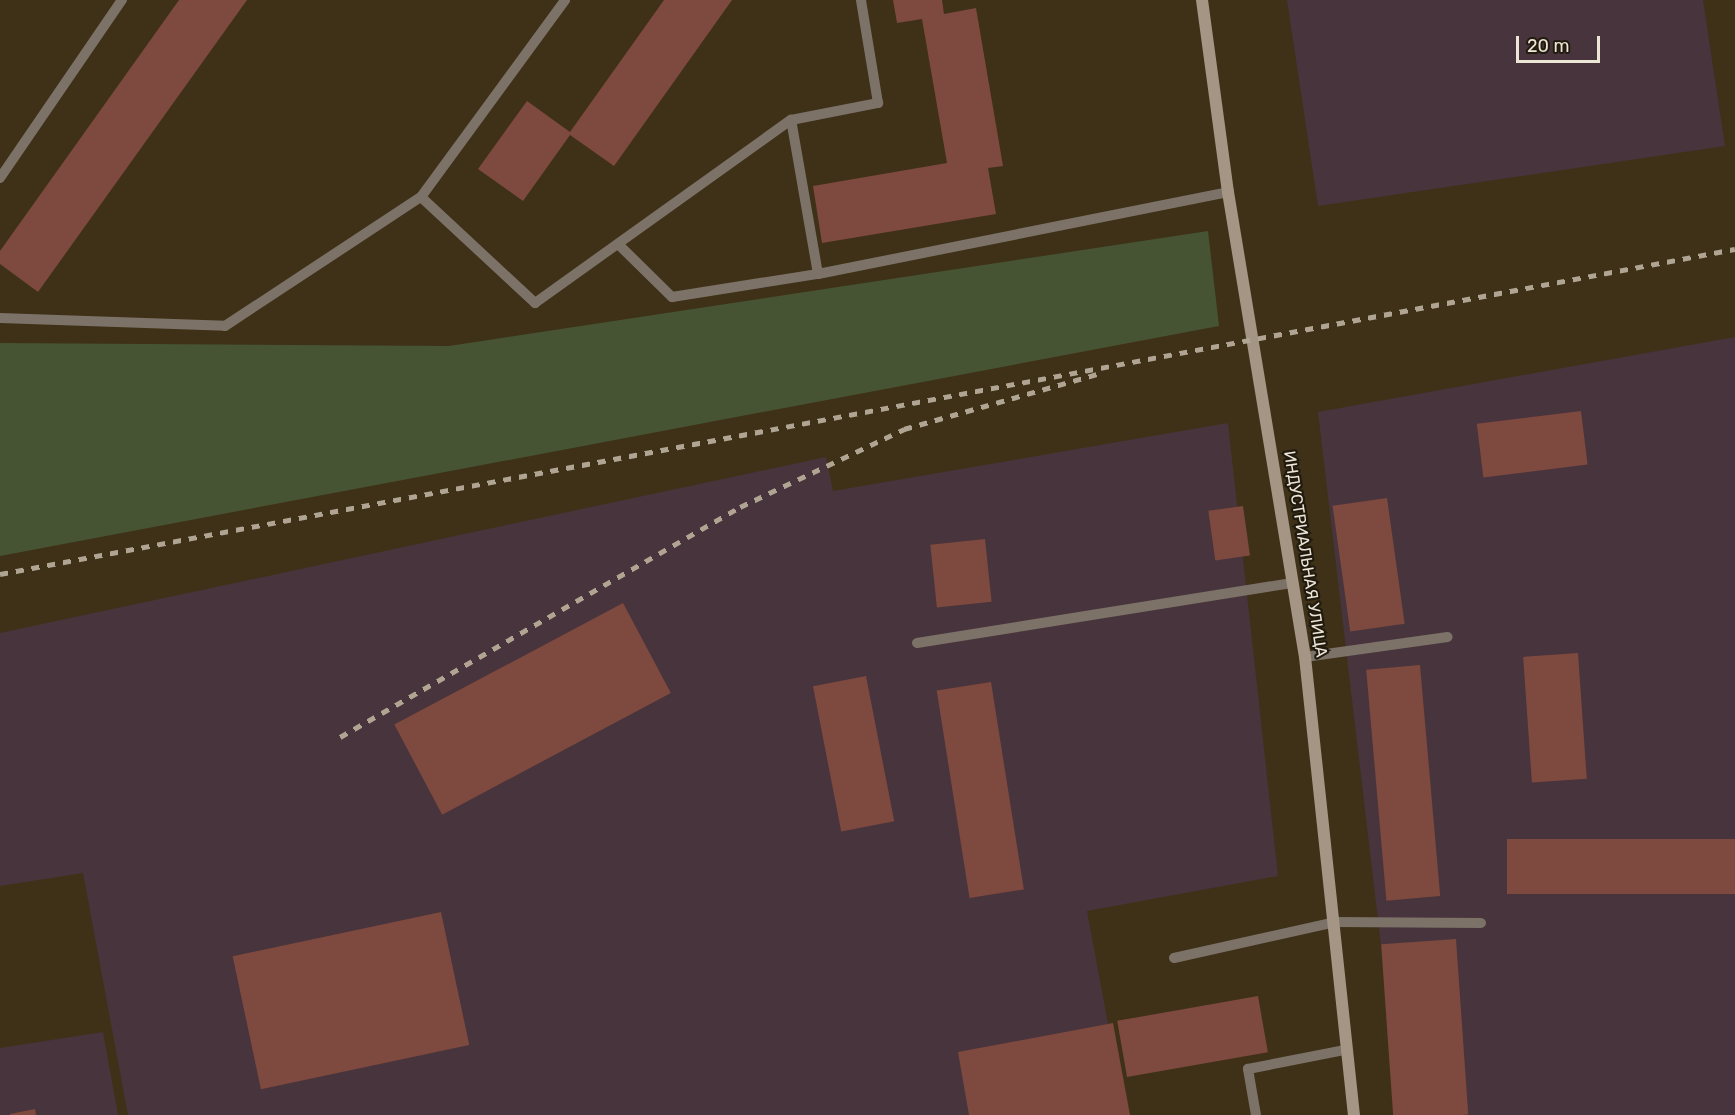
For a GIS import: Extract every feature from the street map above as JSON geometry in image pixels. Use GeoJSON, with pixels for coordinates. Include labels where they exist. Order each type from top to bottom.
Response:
{"type":"FeatureCollection","features":[{"type":"Feature","properties":{"kind":"main road","name":"ИНДУСТРИАЛЬНАЯ УЛИЦА"},"geometry":{"type":"LineString","coordinates":[[1202,0],[1228,192],[1305,657],[1354,1115]]}},
{"type":"Feature","properties":{"kind":"lane"},"geometry":{"type":"LineString","coordinates":[[0,178],[122,0]]}},
{"type":"Feature","properties":{"kind":"lane"},"geometry":{"type":"LineString","coordinates":[[0,318],[225,326],[421,196],[565,0]]}},
{"type":"Feature","properties":{"kind":"lane"},"geometry":{"type":"LineString","coordinates":[[421,196],[535,303],[791,120],[878,103],[861,0]]}},
{"type":"Feature","properties":{"kind":"lane"},"geometry":{"type":"LineString","coordinates":[[791,120],[818,274]]}},
{"type":"Feature","properties":{"kind":"lane"},"geometry":{"type":"LineString","coordinates":[[618,244],[672,297],[818,274],[1228,192]]}},
{"type":"Feature","properties":{"kind":"lane"},"geometry":{"type":"LineString","coordinates":[[917,643],[1293,583]]}},
{"type":"Feature","properties":{"kind":"lane"},"geometry":{"type":"LineString","coordinates":[[1305,657],[1448,637]]}},
{"type":"Feature","properties":{"kind":"lane"},"geometry":{"type":"LineString","coordinates":[[1174,958],[1335,922],[1481,923]]}},
{"type":"Feature","properties":{"kind":"lane"},"geometry":{"type":"LineString","coordinates":[[1256,1115],[1248,1069],[1346,1050]]}},
{"type":"Feature","properties":{"kind":"shaded area"},"geometry":{"type":"Polygon","coordinates":[[[1287,0],[1703,0],[1725,146],[1318,206],[1287,0]]]}},
{"type":"Feature","properties":{"kind":"shaded area"},"geometry":{"type":"Polygon","coordinates":[[[1735,337],[1735,1115],[1394,1115],[1381,945],[1318,412],[1735,337]]]}},
{"type":"Feature","properties":{"kind":"shaded area"},"geometry":{"type":"Polygon","coordinates":[[[1228,423],[1278,876],[1087,911],[1125,1115],[128,1115],[83,873],[0,886],[0,633],[826,457],[833,491],[1228,423]]]}},
{"type":"Feature","properties":{"kind":"shaded area"},"geometry":{"type":"Polygon","coordinates":[[[103,1032],[118,1115],[0,1115],[0,1048],[103,1032]]]}},
{"type":"Feature","properties":{"kind":"green space"},"geometry":{"type":"Polygon","coordinates":[[[1208,231],[1219,326],[0,556],[0,343],[449,346],[1208,231]]]}},
{"type":"Feature","properties":{"kind":"building"},"geometry":{"type":"Polygon","coordinates":[[[179,0],[247,0],[38,292],[0,264],[0,251],[179,0]]]}},
{"type":"Feature","properties":{"kind":"building"},"geometry":{"type":"Polygon","coordinates":[[[664,0],[732,0],[614,166],[570,135],[523,201],[478,169],[527,101],[570,132],[664,0]]]}},
{"type":"Feature","properties":{"kind":"building"},"geometry":{"type":"Polygon","coordinates":[[[893,0],[942,0],[944,14],[976,8],[1003,166],[988,168],[996,214],[822,243],[813,186],[947,163],[922,19],[897,23],[893,0]]]}},
{"type":"Feature","properties":{"kind":"building"},"geometry":{"type":"Polygon","coordinates":[[[1581,411],[1588,465],[1483,477],[1477,424],[1581,411]]]}},
{"type":"Feature","properties":{"kind":"building"},"geometry":{"type":"Polygon","coordinates":[[[1387,498],[1405,624],[1350,631],[1333,506],[1387,498]]]}},
{"type":"Feature","properties":{"kind":"building"},"geometry":{"type":"Polygon","coordinates":[[[1243,506],[1250,556],[1215,560],[1208,511],[1243,506]]]}},
{"type":"Feature","properties":{"kind":"building"},"geometry":{"type":"Polygon","coordinates":[[[985,539],[992,602],[937,607],[930,545],[985,539]]]}},
{"type":"Feature","properties":{"kind":"building"},"geometry":{"type":"Polygon","coordinates":[[[623,603],[671,693],[442,815],[394,725],[623,603]]]}},
{"type":"Feature","properties":{"kind":"building"},"geometry":{"type":"Polygon","coordinates":[[[1578,653],[1587,779],[1532,783],[1523,657],[1578,653]]]}},
{"type":"Feature","properties":{"kind":"building"},"geometry":{"type":"Polygon","coordinates":[[[1420,665],[1440,896],[1386,901],[1366,670],[1420,665]]]}},
{"type":"Feature","properties":{"kind":"building"},"geometry":{"type":"Polygon","coordinates":[[[866,676],[894,821],[841,832],[813,686],[866,676]]]}},
{"type":"Feature","properties":{"kind":"building"},"geometry":{"type":"Polygon","coordinates":[[[991,682],[1024,889],[970,898],[937,691],[991,682]]]}},
{"type":"Feature","properties":{"kind":"building"},"geometry":{"type":"Polygon","coordinates":[[[1507,839],[1735,839],[1735,894],[1507,894],[1507,839]]]}},
{"type":"Feature","properties":{"kind":"building"},"geometry":{"type":"Polygon","coordinates":[[[441,912],[469,1045],[261,1089],[233,956],[441,912]]]}},
{"type":"Feature","properties":{"kind":"building"},"geometry":{"type":"Polygon","coordinates":[[[1456,939],[1468,1115],[1393,1115],[1381,944],[1456,939]]]}},
{"type":"Feature","properties":{"kind":"building"},"geometry":{"type":"Polygon","coordinates":[[[1258,996],[1268,1052],[1127,1077],[1117,1021],[1258,996]]]}},
{"type":"Feature","properties":{"kind":"building"},"geometry":{"type":"Polygon","coordinates":[[[1113,1023],[1130,1115],[969,1115],[958,1052],[1113,1023]]]}},
{"type":"Feature","properties":{"kind":"building"},"geometry":{"type":"Polygon","coordinates":[[[35,1109],[36,1115],[10,1115],[10,1114],[35,1109]]]}},
{"type":"Feature","properties":{"kind":"railway"},"geometry":{"type":"LineString","coordinates":[[0,574],[1735,249]]}},
{"type":"Feature","properties":{"kind":"railway"},"geometry":{"type":"LineString","coordinates":[[340,737],[740,507],[904,429],[1101,373]]}}]}
